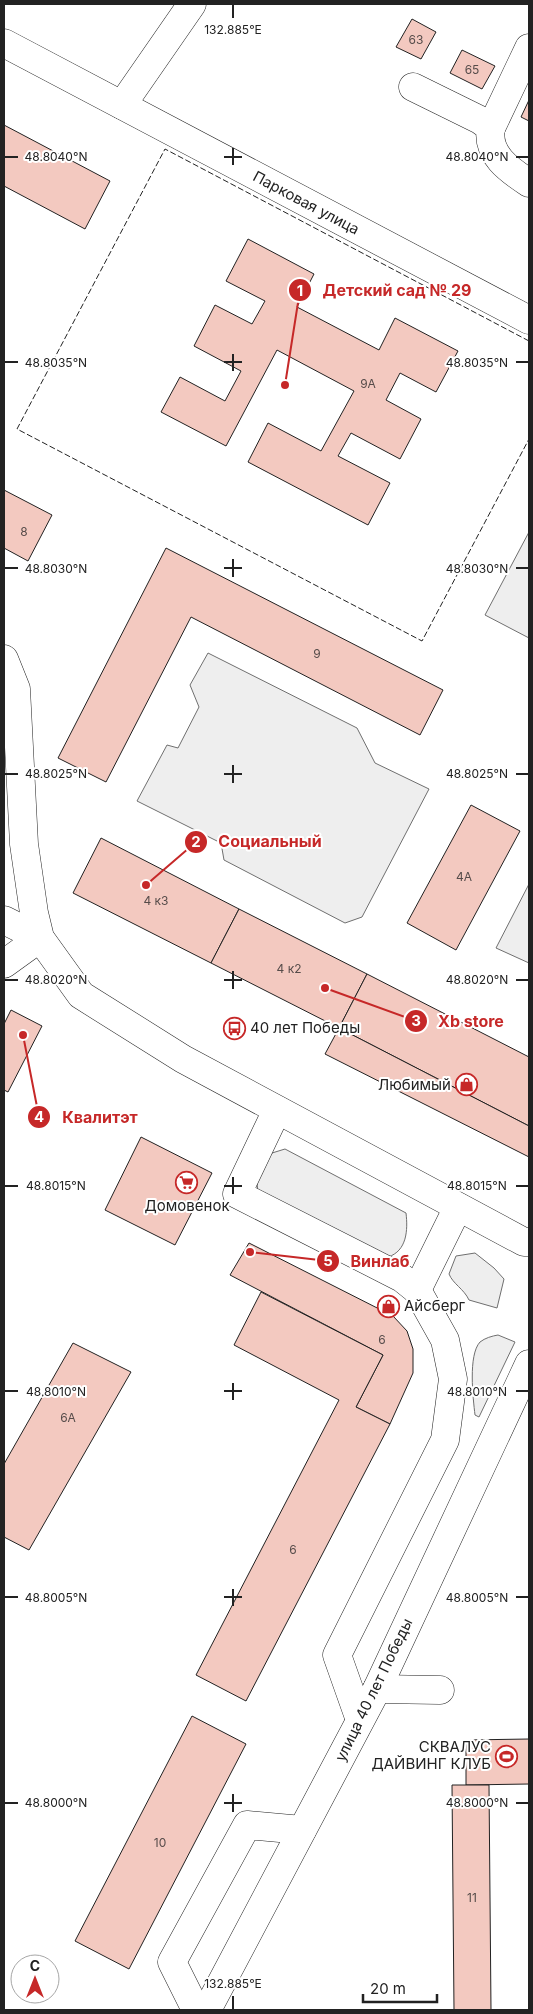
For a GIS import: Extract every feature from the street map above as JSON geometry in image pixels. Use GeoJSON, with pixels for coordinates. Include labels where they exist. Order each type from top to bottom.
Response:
{"type":"FeatureCollection","features":[{"type":"Feature","properties":{"kind":"street"},"geometry":{"type":"LineString","coordinates":[[122,106],[192,4]]}},
{"type":"Feature","properties":{"kind":"street","name":"Парковая улица"},"geometry":{"type":"LineString","coordinates":[[4,44],[529,320]]}},
{"type":"Feature","properties":{"kind":"street"},"geometry":{"type":"LineString","coordinates":[[529,48],[491,128],[489,138],[492,150],[510,170],[529,183]]}},
{"type":"Feature","properties":{"kind":"street"},"geometry":{"type":"LineString","coordinates":[[413,86],[480,120],[491,128]]}},
{"type":"Feature","properties":{"kind":"street"},"geometry":{"type":"LineString","coordinates":[[4,659],[16,689],[24,844],[34,913],[40,938],[81,995],[183,1059],[528,1246]]}},
{"type":"Feature","properties":{"kind":"street"},"geometry":{"type":"LineString","coordinates":[[4,920],[40,938]]}},
{"type":"Feature","properties":{"kind":"street"},"geometry":{"type":"LineString","coordinates":[[4,964],[40,938]]}},
{"type":"Feature","properties":{"kind":"street"},"geometry":{"type":"LineString","coordinates":[[277,1110],[237,1194],[402,1278],[418,1290],[445,1340],[453,1379],[446,1440],[337,1655],[360,1720]]}},
{"type":"Feature","properties":{"kind":"street"},"geometry":{"type":"LineString","coordinates":[[418,1290],[458,1207]]}},
{"type":"Feature","properties":{"kind":"street","name":"улица 40 лет Победы"},"geometry":{"type":"LineString","coordinates":[[207,2010],[377,1689],[529,1364]]}},
{"type":"Feature","properties":{"kind":"street"},"geometry":{"type":"LineString","coordinates":[[377,1689],[440,1690]]}},
{"type":"Feature","properties":{"kind":"street"},"geometry":{"type":"LineString","coordinates":[[196,2010],[172,1962],[247,1824],[302,1830]]}},
{"type":"Feature","properties":{"kind":"shaded area"},"geometry":{"type":"Polygon","coordinates":[[[529,532],[529,638],[485,615],[529,532]]]}},
{"type":"Feature","properties":{"kind":"shaded area"},"geometry":{"type":"Polygon","coordinates":[[[208,653],[357,728],[375,763],[429,789],[362,917],[345,923],[224,860],[221,843],[137,801],[167,745],[178,748],[199,707],[190,685],[208,653]]]}},
{"type":"Feature","properties":{"kind":"shaded area"},"geometry":{"type":"Polygon","coordinates":[[[529,884],[529,963],[496,948],[529,884]]]}},
{"type":"Feature","properties":{"kind":"shaded area"},"geometry":{"type":"Polygon","coordinates":[[[285,1149],[406,1213],[405,1239],[399,1250],[388,1257],[258,1192],[256,1175],[272,1153],[285,1149]]]}},
{"type":"Feature","properties":{"kind":"shaded area"},"geometry":{"type":"Polygon","coordinates":[[[475,1253],[494,1268],[504,1279],[497,1308],[469,1300],[449,1274],[456,1256],[475,1253]]]}},
{"type":"Feature","properties":{"kind":"shaded area"},"geometry":{"type":"Polygon","coordinates":[[[498,1335],[515,1342],[479,1417],[475,1415],[473,1398],[474,1356],[480,1342],[498,1335]]]}},
{"type":"Feature","properties":{"kind":"building"},"geometry":{"type":"Polygon","coordinates":[[[412,19],[436,32],[421,59],[396,47],[412,19]]]}},
{"type":"Feature","properties":{"kind":"building"},"geometry":{"type":"Polygon","coordinates":[[[462,50],[495,66],[482,89],[450,73],[462,50]]]}},
{"type":"Feature","properties":{"kind":"building"},"geometry":{"type":"Polygon","coordinates":[[[529,100],[529,121],[521,117],[529,100]]]}},
{"type":"Feature","properties":{"kind":"building"},"geometry":{"type":"Polygon","coordinates":[[[4,125],[110,181],[85,229],[4,186],[4,125]]]}},
{"type":"Feature","properties":{"kind":"building"},"geometry":{"type":"Polygon","coordinates":[[[248,239],[314,274],[297,307],[379,350],[395,318],[458,351],[436,392],[400,373],[386,400],[421,419],[400,459],[351,433],[338,456],[390,483],[368,525],[248,462],[268,423],[321,451],[354,391],[277,350],[226,446],[161,412],[180,377],[225,401],[241,371],[194,346],[215,305],[252,324],[265,301],[226,281],[248,239]]]}},
{"type":"Feature","properties":{"kind":"building"},"geometry":{"type":"Polygon","coordinates":[[[4,490],[52,515],[28,561],[4,548],[4,490]]]}},
{"type":"Feature","properties":{"kind":"building"},"geometry":{"type":"Polygon","coordinates":[[[166,548],[443,690],[420,735],[191,617],[106,782],[58,758],[166,548]]]}},
{"type":"Feature","properties":{"kind":"building"},"geometry":{"type":"Polygon","coordinates":[[[471,805],[520,831],[456,950],[407,923],[471,805]]]}},
{"type":"Feature","properties":{"kind":"building"},"geometry":{"type":"Polygon","coordinates":[[[101,838],[239,909],[211,963],[73,893],[101,838]]]}},
{"type":"Feature","properties":{"kind":"building"},"geometry":{"type":"Polygon","coordinates":[[[239,909],[367,974],[339,1028],[211,963],[239,909]]]}},
{"type":"Feature","properties":{"kind":"building"},"geometry":{"type":"Polygon","coordinates":[[[367,974],[529,1057],[529,1126],[339,1028],[367,974]]]}},
{"type":"Feature","properties":{"kind":"building"},"geometry":{"type":"Polygon","coordinates":[[[11,1010],[42,1026],[8,1092],[4,1090],[4,1024],[11,1010]]]}},
{"type":"Feature","properties":{"kind":"building"},"geometry":{"type":"Polygon","coordinates":[[[339,1028],[529,1126],[529,1157],[325,1054],[339,1028]]]}},
{"type":"Feature","properties":{"kind":"building"},"geometry":{"type":"Polygon","coordinates":[[[141,1137],[212,1173],[175,1245],[105,1210],[141,1137]]]}},
{"type":"Feature","properties":{"kind":"building"},"geometry":{"type":"Polygon","coordinates":[[[249,1243],[393,1316],[407,1331],[413,1349],[413,1373],[390,1424],[356,1407],[383,1355],[230,1275],[249,1243]]]}},
{"type":"Feature","properties":{"kind":"building"},"geometry":{"type":"Polygon","coordinates":[[[261,1292],[383,1355],[356,1407],[390,1424],[246,1701],[196,1675],[339,1400],[234,1345],[261,1292]]]}},
{"type":"Feature","properties":{"kind":"building"},"geometry":{"type":"Polygon","coordinates":[[[73,1343],[131,1372],[29,1550],[4,1537],[4,1464],[73,1343]]]}},
{"type":"Feature","properties":{"kind":"building"},"geometry":{"type":"Polygon","coordinates":[[[192,1716],[246,1744],[129,1969],[75,1941],[192,1716]]]}},
{"type":"Feature","properties":{"kind":"building"},"geometry":{"type":"Polygon","coordinates":[[[529,1739],[529,1784],[466,1785],[466,1740],[529,1739]]]}},
{"type":"Feature","properties":{"kind":"building"},"geometry":{"type":"Polygon","coordinates":[[[452,1785],[489,1785],[491,2010],[454,2010],[452,1785]]]}},
{"type":"Feature","properties":{"kind":"fence"},"geometry":{"type":"LineString","coordinates":[[529,341],[165,149],[17,429],[422,641],[529,439]]}},
{"type":"Feature","properties":{"kind":"place","name":"Детский сад № 29"},"geometry":{"type":"Point","coordinates":[285,385]}},
{"type":"Feature","properties":{"kind":"place","name":"Социальный"},"geometry":{"type":"Point","coordinates":[146,885]}},
{"type":"Feature","properties":{"kind":"place","name":"Xb store"},"geometry":{"type":"Point","coordinates":[325,988]}},
{"type":"Feature","properties":{"kind":"place","name":"40 лет Победы"},"geometry":{"type":"Point","coordinates":[234,1028]}},
{"type":"Feature","properties":{"kind":"place","name":"Квалитэт"},"geometry":{"type":"Point","coordinates":[23,1035]}},
{"type":"Feature","properties":{"kind":"place","name":"Любимый"},"geometry":{"type":"Point","coordinates":[467,1085]}},
{"type":"Feature","properties":{"kind":"place","name":"Домовенок"},"geometry":{"type":"Point","coordinates":[187,1183]}},
{"type":"Feature","properties":{"kind":"place","name":"Винлаб"},"geometry":{"type":"Point","coordinates":[250,1252]}},
{"type":"Feature","properties":{"kind":"place","name":"Айсберг"},"geometry":{"type":"Point","coordinates":[388,1306]}},
{"type":"Feature","properties":{"kind":"place","name":"СКВАЛУС ДАЙВИНГ КЛУБ"},"geometry":{"type":"Point","coordinates":[507,1756]}}]}
